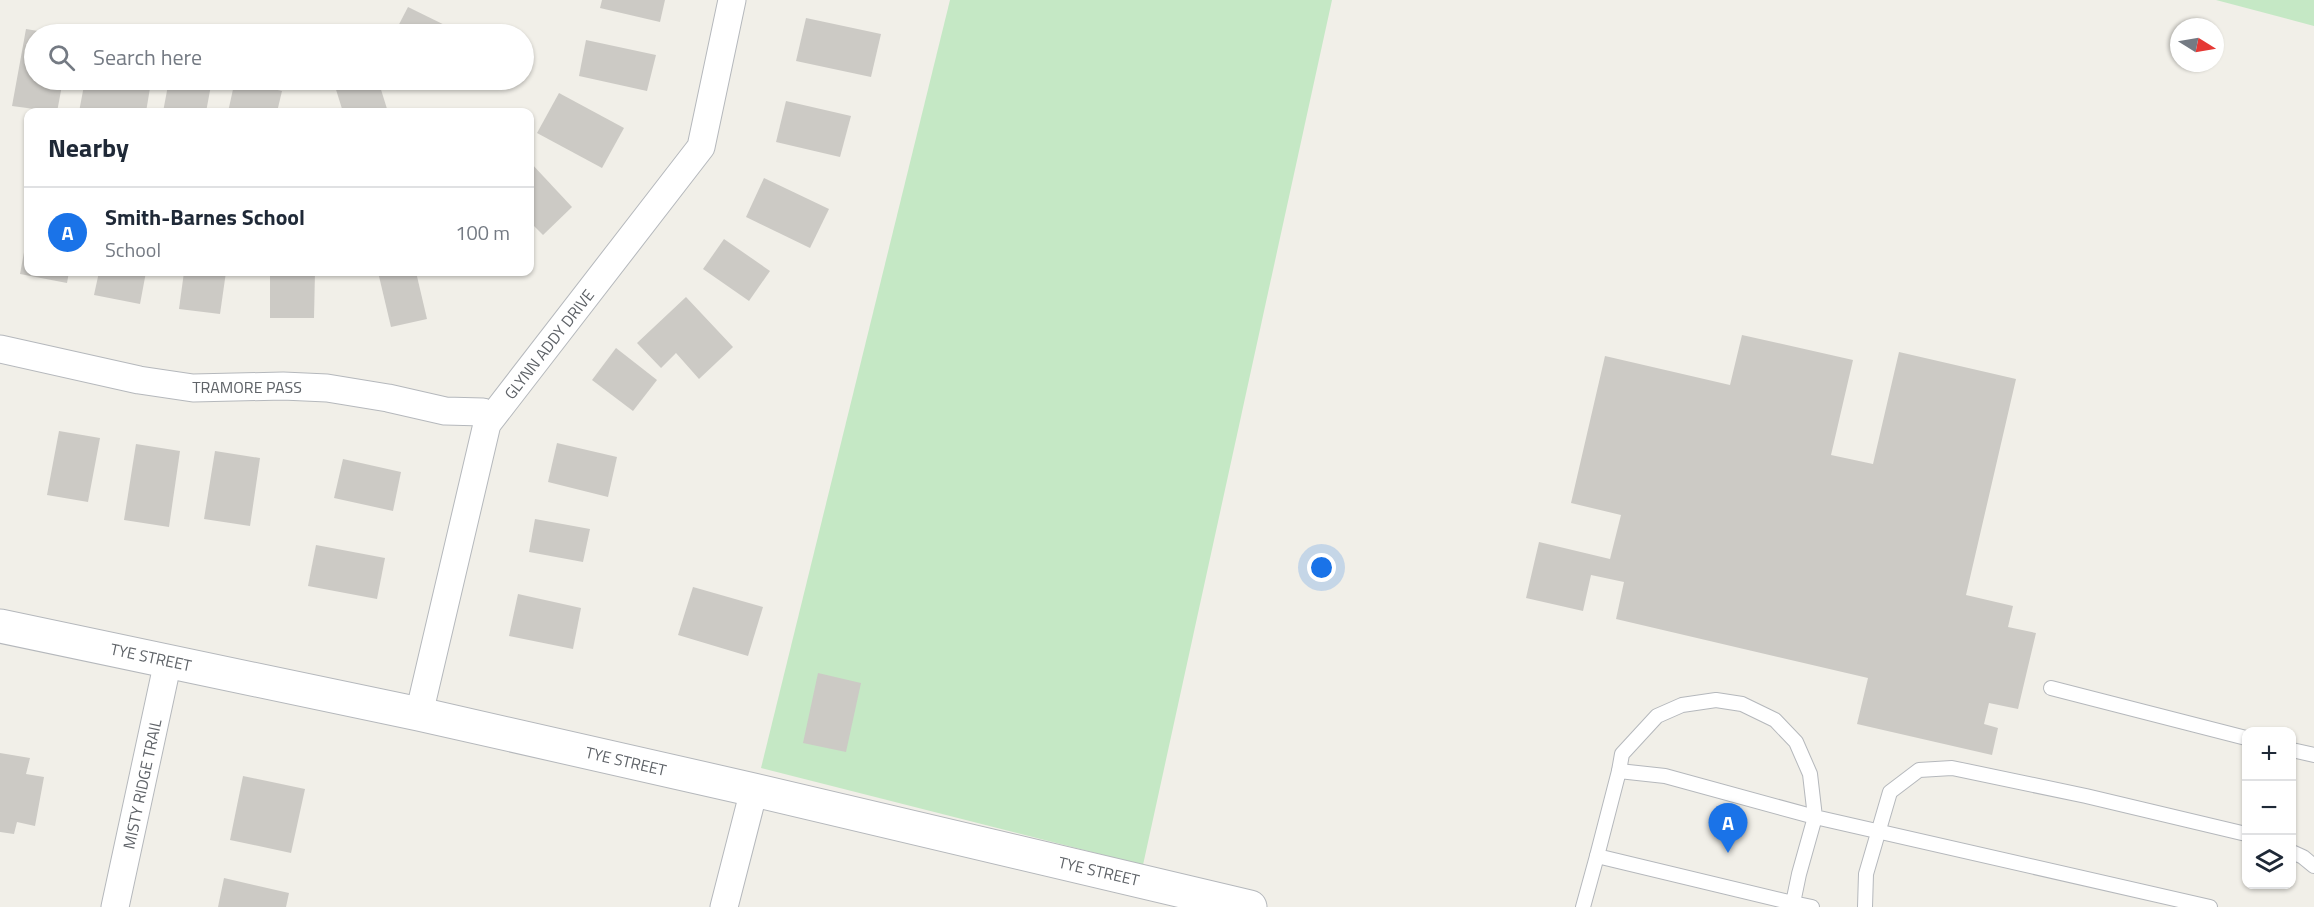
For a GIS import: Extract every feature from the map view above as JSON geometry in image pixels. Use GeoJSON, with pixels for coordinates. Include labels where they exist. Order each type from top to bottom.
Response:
{"type":"FeatureCollection","features":[{"type":"Feature","properties":{"kind":"street","name":"GLYNN ADDY DRIVE"},"geometry":{"type":"LineString","coordinates":[[419,714],[487,424],[701,147],[732,0]]}},
{"type":"Feature","properties":{"kind":"street","name":"TRAMORE PASS"},"geometry":{"type":"LineString","coordinates":[[0,349],[139,380],[193,388],[283,386],[327,388],[388,398],[445,411],[483,412],[487,424]]}},
{"type":"Feature","properties":{"kind":"street","name":"TYE STREET"},"geometry":{"type":"LineString","coordinates":[[0,626],[419,714],[1250,907]]}},
{"type":"Feature","properties":{"kind":"street","name":"MISTY RIDGE TRAIL"},"geometry":{"type":"LineString","coordinates":[[115,907],[168,661]]}},
{"type":"Feature","properties":{"kind":"street"},"geometry":{"type":"LineString","coordinates":[[724,907],[754,790]]}},
{"type":"Feature","properties":{"kind":"lane"},"geometry":{"type":"LineString","coordinates":[[2051,688],[2242,737]]}},
{"type":"Feature","properties":{"kind":"lane"},"geometry":{"type":"LineString","coordinates":[[1584,907],[1622,754],[1657,716],[1683,705],[1716,699],[1742,704],[1775,720],[1796,742],[1810,774],[1815,817],[1798,874],[1792,905]]}},
{"type":"Feature","properties":{"kind":"lane"},"geometry":{"type":"LineString","coordinates":[[2296,751],[2314,755]]}},
{"type":"Feature","properties":{"kind":"lane"},"geometry":{"type":"LineString","coordinates":[[1865,907],[1866,874],[1890,792],[1918,770],[1952,768],[2242,833]]}},
{"type":"Feature","properties":{"kind":"lane"},"geometry":{"type":"LineString","coordinates":[[1619,771],[1665,776],[1815,817],[2210,907]]}},
{"type":"Feature","properties":{"kind":"lane"},"geometry":{"type":"LineString","coordinates":[[2296,854],[2314,866]]}},
{"type":"Feature","properties":{"kind":"lane"},"geometry":{"type":"LineString","coordinates":[[1597,856],[1792,905],[1812,907]]}},
{"type":"Feature","properties":{"kind":"green space"},"geometry":{"type":"Polygon","coordinates":[[[950,0],[1332,0],[1143,865],[761,768],[950,0]]]}},
{"type":"Feature","properties":{"kind":"green space"},"geometry":{"type":"Polygon","coordinates":[[[2216,0],[2314,0],[2314,26],[2216,0]]]}},
{"type":"Feature","properties":{"kind":"building"},"geometry":{"type":"Polygon","coordinates":[[[602,0],[665,0],[660,22],[600,8],[602,0]]]}},
{"type":"Feature","properties":{"kind":"building"},"geometry":{"type":"Polygon","coordinates":[[[408,7],[443,24],[399,24],[408,7]]]}},
{"type":"Feature","properties":{"kind":"building"},"geometry":{"type":"Polygon","coordinates":[[[806,18],[881,34],[871,77],[796,61],[806,18]]]}},
{"type":"Feature","properties":{"kind":"building"},"geometry":{"type":"Polygon","coordinates":[[[24,40],[24,90],[61,90],[58,108],[12,106],[24,40]]]}},
{"type":"Feature","properties":{"kind":"building"},"geometry":{"type":"Polygon","coordinates":[[[586,40],[656,55],[647,91],[579,76],[586,40]]]}},
{"type":"Feature","properties":{"kind":"building"},"geometry":{"type":"Polygon","coordinates":[[[83,90],[150,90],[147,108],[80,108],[83,90]]]}},
{"type":"Feature","properties":{"kind":"building"},"geometry":{"type":"Polygon","coordinates":[[[167,90],[210,90],[207,108],[164,108],[167,90]]]}},
{"type":"Feature","properties":{"kind":"building"},"geometry":{"type":"Polygon","coordinates":[[[233,90],[282,91],[278,108],[229,108],[233,90]]]}},
{"type":"Feature","properties":{"kind":"building"},"geometry":{"type":"Polygon","coordinates":[[[336,90],[381,90],[387,108],[342,108],[336,90]]]}},
{"type":"Feature","properties":{"kind":"building"},"geometry":{"type":"Polygon","coordinates":[[[559,93],[624,128],[602,168],[537,133],[559,93]]]}},
{"type":"Feature","properties":{"kind":"building"},"geometry":{"type":"Polygon","coordinates":[[[786,101],[851,116],[840,157],[776,142],[786,101]]]}},
{"type":"Feature","properties":{"kind":"building"},"geometry":{"type":"Polygon","coordinates":[[[534,166],[572,207],[543,235],[534,226],[534,166]]]}},
{"type":"Feature","properties":{"kind":"building"},"geometry":{"type":"Polygon","coordinates":[[[764,178],[829,209],[810,248],[746,217],[764,178]]]}},
{"type":"Feature","properties":{"kind":"building"},"geometry":{"type":"Polygon","coordinates":[[[724,239],[770,271],[749,301],[703,269],[724,239]]]}},
{"type":"Feature","properties":{"kind":"building"},"geometry":{"type":"Polygon","coordinates":[[[24,252],[24,275],[20,274],[24,252]]]}},
{"type":"Feature","properties":{"kind":"building"},"geometry":{"type":"Polygon","coordinates":[[[30,276],[68,276],[67,283],[30,276]]]}},
{"type":"Feature","properties":{"kind":"building"},"geometry":{"type":"Polygon","coordinates":[[[98,276],[145,276],[140,304],[94,295],[98,276]]]}},
{"type":"Feature","properties":{"kind":"building"},"geometry":{"type":"Polygon","coordinates":[[[183,276],[225,276],[220,314],[179,309],[183,276]]]}},
{"type":"Feature","properties":{"kind":"building"},"geometry":{"type":"Polygon","coordinates":[[[270,276],[315,276],[314,318],[270,318],[270,276]]]}},
{"type":"Feature","properties":{"kind":"building"},"geometry":{"type":"Polygon","coordinates":[[[379,276],[417,276],[427,319],[391,327],[379,276]]]}},
{"type":"Feature","properties":{"kind":"building"},"geometry":{"type":"Polygon","coordinates":[[[686,297],[733,347],[699,379],[676,353],[661,368],[637,343],[686,297]]]}},
{"type":"Feature","properties":{"kind":"building"},"geometry":{"type":"Polygon","coordinates":[[[1742,335],[1853,360],[1831,455],[1873,464],[1899,352],[2016,379],[1966,595],[2013,606],[2008,627],[2036,633],[2018,709],[1989,703],[1984,724],[1998,728],[1992,755],[1857,724],[1868,678],[1616,619],[1624,582],[1591,575],[1583,611],[1526,598],[1539,542],[1610,559],[1621,515],[1571,503],[1605,356],[1730,385],[1742,335]]]}},
{"type":"Feature","properties":{"kind":"building"},"geometry":{"type":"Polygon","coordinates":[[[616,348],[657,380],[633,411],[592,380],[616,348]]]}},
{"type":"Feature","properties":{"kind":"building"},"geometry":{"type":"Polygon","coordinates":[[[59,431],[100,438],[88,502],[47,495],[59,431]]]}},
{"type":"Feature","properties":{"kind":"building"},"geometry":{"type":"Polygon","coordinates":[[[557,443],[617,457],[608,497],[548,482],[557,443]]]}},
{"type":"Feature","properties":{"kind":"building"},"geometry":{"type":"Polygon","coordinates":[[[136,444],[180,451],[169,527],[124,520],[136,444]]]}},
{"type":"Feature","properties":{"kind":"building"},"geometry":{"type":"Polygon","coordinates":[[[215,451],[260,458],[250,526],[204,519],[215,451]]]}},
{"type":"Feature","properties":{"kind":"building"},"geometry":{"type":"Polygon","coordinates":[[[343,459],[401,472],[393,511],[334,498],[343,459]]]}},
{"type":"Feature","properties":{"kind":"building"},"geometry":{"type":"Polygon","coordinates":[[[535,519],[590,529],[583,562],[529,552],[535,519]]]}},
{"type":"Feature","properties":{"kind":"building"},"geometry":{"type":"Polygon","coordinates":[[[316,545],[385,558],[377,599],[308,586],[316,545]]]}},
{"type":"Feature","properties":{"kind":"building"},"geometry":{"type":"Polygon","coordinates":[[[693,587],[763,607],[748,656],[678,635],[693,587]]]}},
{"type":"Feature","properties":{"kind":"building"},"geometry":{"type":"Polygon","coordinates":[[[518,594],[581,608],[573,649],[509,636],[518,594]]]}},
{"type":"Feature","properties":{"kind":"building"},"geometry":{"type":"Polygon","coordinates":[[[818,673],[861,683],[846,752],[803,743],[818,673]]]}},
{"type":"Feature","properties":{"kind":"building"},"geometry":{"type":"Polygon","coordinates":[[[0,753],[30,758],[26,774],[44,777],[35,826],[17,822],[14,834],[0,832],[0,753]]]}},
{"type":"Feature","properties":{"kind":"building"},"geometry":{"type":"Polygon","coordinates":[[[243,776],[305,789],[291,853],[230,840],[243,776]]]}},
{"type":"Feature","properties":{"kind":"building"},"geometry":{"type":"Polygon","coordinates":[[[224,878],[289,893],[286,907],[218,907],[224,878]]]}},
{"type":"Feature","properties":{"kind":"place","name":"Smith-Barnes School"},"geometry":{"type":"Point","coordinates":[1728,853]}}]}
